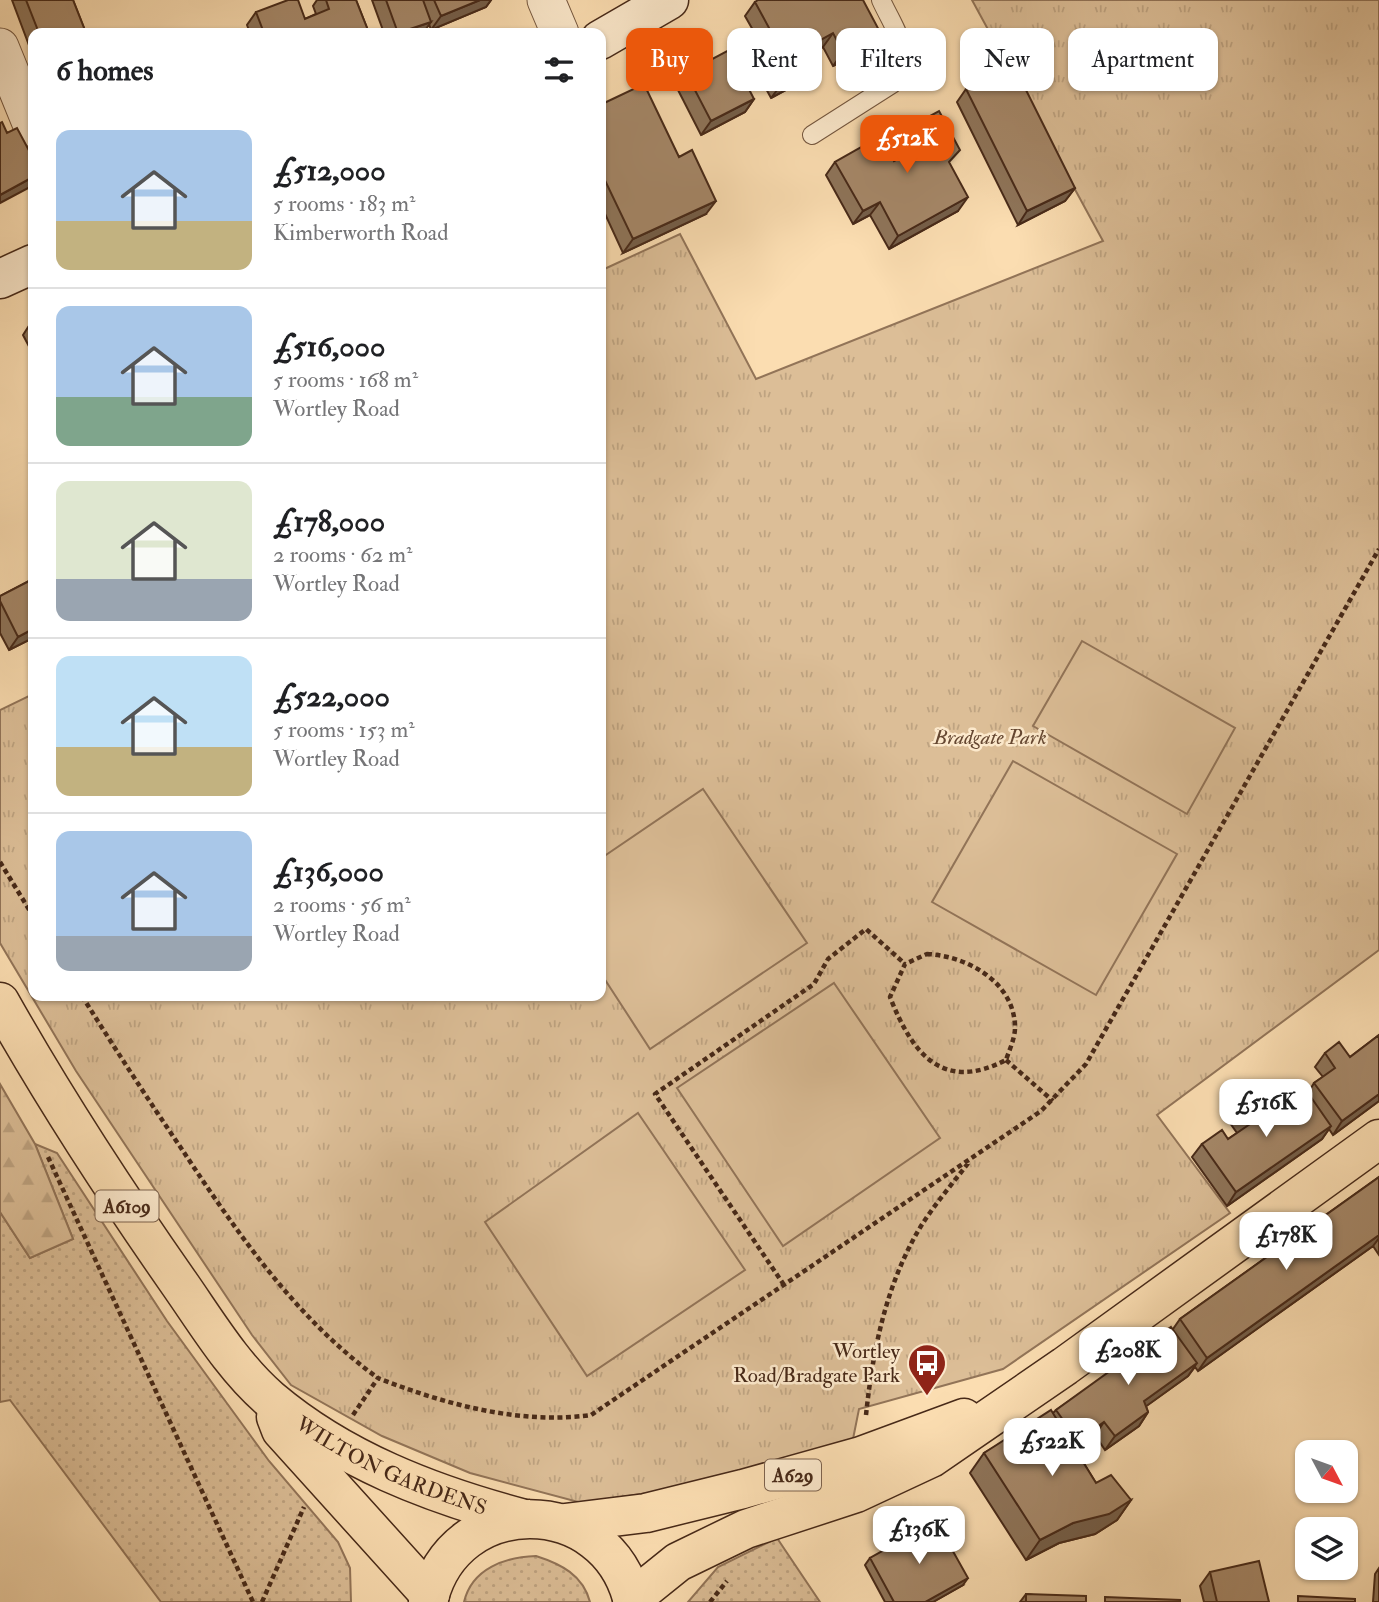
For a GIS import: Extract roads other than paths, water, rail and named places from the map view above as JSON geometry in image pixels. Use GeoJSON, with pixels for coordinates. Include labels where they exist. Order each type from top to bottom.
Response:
{"type":"FeatureCollection","features":[{"type":"Feature","properties":{"kind":"main road","name":"WILTON GARDENS"},"geometry":{"type":"LineString","coordinates":[[0,1002],[150,1241],[230,1356],[270,1398],[311,1429],[380,1470],[454,1501],[521,1518]]}},
{"type":"Feature","properties":{"kind":"main road","name":"A629"},"geometry":{"type":"LineString","coordinates":[[565,1523],[595,1540],[619,1566],[632,1600],[678,1562],[746,1529],[856,1493],[931,1458],[1099,1342],[1379,1139]]}},
{"type":"Feature","properties":{"kind":"main road","name":"WILTON GARDENS"},"geometry":{"type":"LineString","coordinates":[[270,1398],[281,1430],[429,1598]]}},
{"type":"Feature","properties":{"kind":"main road","name":"A629"},"geometry":{"type":"LineString","coordinates":[[429,1598],[439,1571],[454,1551],[474,1535],[496,1523],[521,1518],[565,1523],[646,1514],[861,1456],[1015,1399]]}},
{"type":"Feature","properties":{"kind":"street"},"geometry":{"type":"LineString","coordinates":[[546,0],[558,28]]}},
{"type":"Feature","properties":{"kind":"street"},"geometry":{"type":"LineString","coordinates":[[606,37],[669,0]]}},
{"type":"Feature","properties":{"kind":"street"},"geometry":{"type":"LineString","coordinates":[[0,47],[28,117]]}},
{"type":"Feature","properties":{"kind":"street"},"geometry":{"type":"LineString","coordinates":[[0,279],[28,266]]}},
{"type":"Feature","properties":{"kind":"lane"},"geometry":{"type":"LineString","coordinates":[[812,135],[892,84],[903,72],[905,59],[881,0]]}},
{"type":"Feature","properties":{"kind":"place","name":"Wortley Road/Bradgate Park"},"geometry":{"type":"Point","coordinates":[927,1397]}},
{"type":"Feature","properties":{"kind":"park label","name":"Bradgate Park"},"geometry":{"type":"Point","coordinates":[990,737]}}]}
